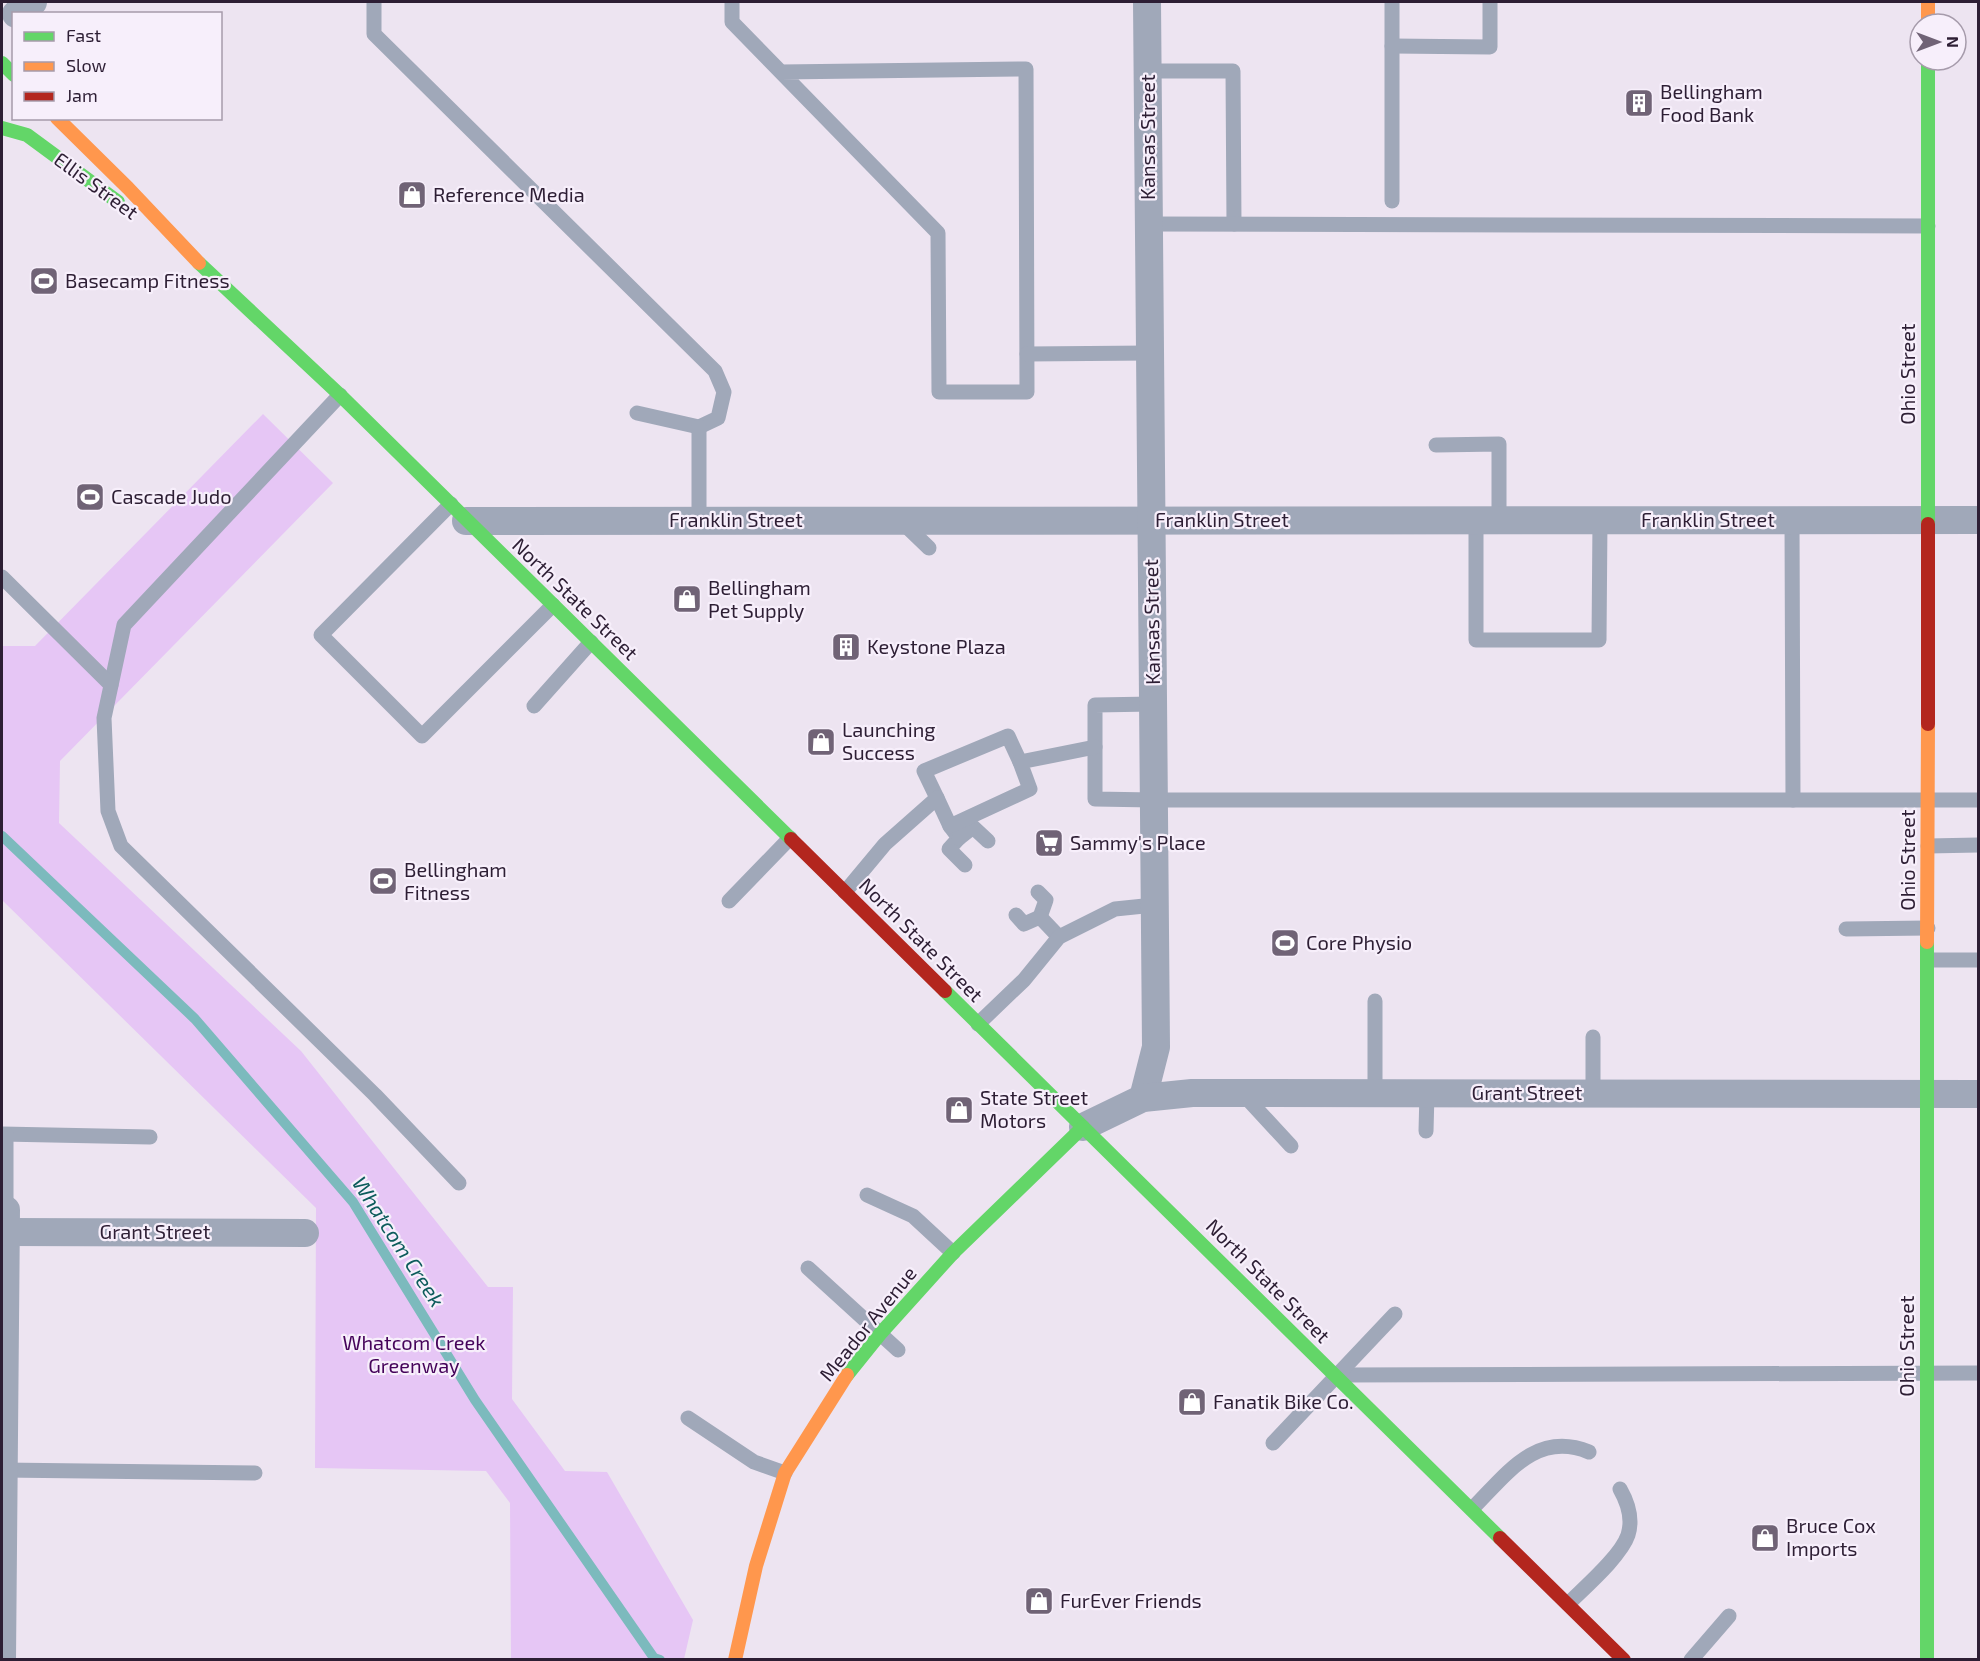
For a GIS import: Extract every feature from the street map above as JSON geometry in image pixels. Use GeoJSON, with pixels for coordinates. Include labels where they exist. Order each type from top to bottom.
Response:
{"type":"FeatureCollection","features":[{"type":"Feature","properties":{"kind":"main road","name":"Ohio Street"},"geometry":{"type":"LineString","coordinates":[[1927,1659],[1928,72]]}},
{"type":"Feature","properties":{"kind":"main road"},"geometry":{"type":"LineString","coordinates":[[59,120],[187,252]]}},
{"type":"Feature","properties":{"kind":"main road","name":"Ellis Street"},"geometry":{"type":"LineString","coordinates":[[2,128],[27,135],[187,252]]}},
{"type":"Feature","properties":{"kind":"main road","name":"North State Street"},"geometry":{"type":"LineString","coordinates":[[187,252],[340,395],[1624,1659]]}},
{"type":"Feature","properties":{"kind":"main road","name":"Meador Avenue"},"geometry":{"type":"LineString","coordinates":[[735,1659],[756,1566],[785,1473],[849,1371],[953,1253],[1083,1127]]}},
{"type":"Feature","properties":{"kind":"street"},"geometry":{"type":"LineString","coordinates":[[18,12],[33,2]]}},
{"type":"Feature","properties":{"kind":"street","name":"Kansas Street"},"geometry":{"type":"LineString","coordinates":[[1143,1098],[1156,1047],[1147,2]]}},
{"type":"Feature","properties":{"kind":"street","name":"Franklin Street"},"geometry":{"type":"LineString","coordinates":[[459,512],[699,520],[1978,520]]}},
{"type":"Feature","properties":{"kind":"street","name":"Grant Street"},"geometry":{"type":"LineString","coordinates":[[1083,1127],[1143,1098],[1191,1093],[1978,1094]]}},
{"type":"Feature","properties":{"kind":"street"},"geometry":{"type":"LineString","coordinates":[[2,1659],[4,1218]]}},
{"type":"Feature","properties":{"kind":"street","name":"Grant Street"},"geometry":{"type":"LineString","coordinates":[[4,1218],[305,1233]]}},
{"type":"Feature","properties":{"kind":"lane"},"geometry":{"type":"LineString","coordinates":[[374,2],[374,34],[715,371],[724,392],[718,418],[699,428],[637,413]]}},
{"type":"Feature","properties":{"kind":"lane"},"geometry":{"type":"LineString","coordinates":[[732,2],[732,22],[780,72],[938,233],[939,392],[1027,392],[1026,69],[780,72]]}},
{"type":"Feature","properties":{"kind":"lane"},"geometry":{"type":"LineString","coordinates":[[1392,2],[1392,201]]}},
{"type":"Feature","properties":{"kind":"lane"},"geometry":{"type":"LineString","coordinates":[[1392,46],[1490,47],[1490,2]]}},
{"type":"Feature","properties":{"kind":"lane"},"geometry":{"type":"LineString","coordinates":[[1148,71],[1233,71],[1234,224]]}},
{"type":"Feature","properties":{"kind":"lane"},"geometry":{"type":"LineString","coordinates":[[1149,224],[1928,226]]}},
{"type":"Feature","properties":{"kind":"lane"},"geometry":{"type":"LineString","coordinates":[[1027,354],[1150,353]]}},
{"type":"Feature","properties":{"kind":"lane"},"geometry":{"type":"LineString","coordinates":[[340,395],[124,625],[104,718],[108,812],[121,846],[375,1095],[459,1183]]}},
{"type":"Feature","properties":{"kind":"lane"},"geometry":{"type":"LineString","coordinates":[[699,428],[699,520]]}},
{"type":"Feature","properties":{"kind":"lane"},"geometry":{"type":"LineString","coordinates":[[1436,445],[1498,444],[1487,521],[1476,640],[1599,640],[1600,520]]}},
{"type":"Feature","properties":{"kind":"lane"},"geometry":{"type":"LineString","coordinates":[[459,512],[321,635],[422,736],[553,605]]}},
{"type":"Feature","properties":{"kind":"lane"},"geometry":{"type":"LineString","coordinates":[[1792,520],[1793,800]]}},
{"type":"Feature","properties":{"kind":"lane"},"geometry":{"type":"LineString","coordinates":[[901,521],[929,548]]}},
{"type":"Feature","properties":{"kind":"lane"},"geometry":{"type":"LineString","coordinates":[[2,577],[111,685]]}},
{"type":"Feature","properties":{"kind":"lane"},"geometry":{"type":"LineString","coordinates":[[534,706],[591,642]]}},
{"type":"Feature","properties":{"kind":"lane"},"geometry":{"type":"LineString","coordinates":[[1153,704],[1095,705],[1095,799],[1978,800]]}},
{"type":"Feature","properties":{"kind":"lane"},"geometry":{"type":"LineString","coordinates":[[954,832],[1030,789],[1008,736],[924,771],[954,832],[949,849],[965,865]]}},
{"type":"Feature","properties":{"kind":"lane"},"geometry":{"type":"LineString","coordinates":[[1020,762],[1095,747]]}},
{"type":"Feature","properties":{"kind":"lane"},"geometry":{"type":"LineString","coordinates":[[845,892],[885,844],[937,798]]}},
{"type":"Feature","properties":{"kind":"lane"},"geometry":{"type":"LineString","coordinates":[[954,832],[974,827],[988,841]]}},
{"type":"Feature","properties":{"kind":"lane"},"geometry":{"type":"LineString","coordinates":[[729,901],[790,838]]}},
{"type":"Feature","properties":{"kind":"lane"},"geometry":{"type":"LineString","coordinates":[[1928,846],[1978,845]]}},
{"type":"Feature","properties":{"kind":"lane"},"geometry":{"type":"LineString","coordinates":[[1016,915],[1024,924],[1040,916],[1046,900],[1038,892]]}},
{"type":"Feature","properties":{"kind":"lane"},"geometry":{"type":"LineString","coordinates":[[978,1024],[1024,981],[1059,937],[1115,909],[1155,905]]}},
{"type":"Feature","properties":{"kind":"lane"},"geometry":{"type":"LineString","coordinates":[[1040,916],[1059,937]]}},
{"type":"Feature","properties":{"kind":"lane"},"geometry":{"type":"LineString","coordinates":[[1846,929],[1928,928]]}},
{"type":"Feature","properties":{"kind":"lane"},"geometry":{"type":"LineString","coordinates":[[1928,960],[1978,960]]}},
{"type":"Feature","properties":{"kind":"lane"},"geometry":{"type":"LineString","coordinates":[[1375,1001],[1375,1094]]}},
{"type":"Feature","properties":{"kind":"lane"},"geometry":{"type":"LineString","coordinates":[[1593,1037],[1593,1094]]}},
{"type":"Feature","properties":{"kind":"lane"},"geometry":{"type":"LineString","coordinates":[[1242,1093],[1291,1146]]}},
{"type":"Feature","properties":{"kind":"lane"},"geometry":{"type":"LineString","coordinates":[[1426,1131],[1427,1093]]}},
{"type":"Feature","properties":{"kind":"lane"},"geometry":{"type":"LineString","coordinates":[[4,1218],[4,1135],[150,1137]]}},
{"type":"Feature","properties":{"kind":"lane"},"geometry":{"type":"LineString","coordinates":[[867,1195],[913,1216],[953,1253]]}},
{"type":"Feature","properties":{"kind":"lane"},"geometry":{"type":"LineString","coordinates":[[808,1268],[898,1350]]}},
{"type":"Feature","properties":{"kind":"lane"},"geometry":{"type":"LineString","coordinates":[[1273,1443],[1395,1314]]}},
{"type":"Feature","properties":{"kind":"lane"},"geometry":{"type":"LineString","coordinates":[[1336,1375],[1978,1373]]}},
{"type":"Feature","properties":{"kind":"lane"},"geometry":{"type":"LineString","coordinates":[[688,1418],[754,1462],[785,1473]]}},
{"type":"Feature","properties":{"kind":"lane"},"geometry":{"type":"LineString","coordinates":[[1472,1509],[1521,1460],[1532,1453],[1560,1445],[1575,1446],[1589,1452]]}},
{"type":"Feature","properties":{"kind":"lane"},"geometry":{"type":"LineString","coordinates":[[3,1470],[255,1473]]}},
{"type":"Feature","properties":{"kind":"lane"},"geometry":{"type":"LineString","coordinates":[[1568,1604],[1611,1559],[1628,1536],[1630,1520],[1628,1504],[1620,1489]]}},
{"type":"Feature","properties":{"kind":"lane"},"geometry":{"type":"LineString","coordinates":[[1691,1659],[1729,1616]]}},
{"type":"Feature","properties":{"kind":"green space","name":"Whatcom Creek Greenway"},"geometry":{"type":"Polygon","coordinates":[[[263,414],[333,483],[60,761],[59,823],[301,1051],[488,1287],[513,1287],[512,1399],[565,1471],[607,1472],[693,1620],[684,1659],[511,1659],[510,1503],[486,1471],[315,1468],[316,1208],[2,900],[2,646],[35,646],[263,414]]]}},
{"type":"Feature","properties":{"kind":"waterway","name":"Whatcom Creek"},"geometry":{"type":"LineString","coordinates":[[2,836],[195,1019],[353,1202],[475,1400],[654,1658],[660,1660]]}},
{"type":"Feature","properties":{"kind":"traffic: fast"},"geometry":{"type":"LineString","coordinates":[[2,63],[12,73]]}},
{"type":"Feature","properties":{"kind":"traffic: fast"},"geometry":{"type":"LineString","coordinates":[[1928,72],[1928,524]]}},
{"type":"Feature","properties":{"kind":"traffic: fast"},"geometry":{"type":"LineString","coordinates":[[2,128],[27,135],[118,202]]}},
{"type":"Feature","properties":{"kind":"traffic: fast"},"geometry":{"type":"LineString","coordinates":[[199,263],[340,395],[791,839]]}},
{"type":"Feature","properties":{"kind":"traffic: fast"},"geometry":{"type":"LineString","coordinates":[[1927,942],[1927,1660]]}},
{"type":"Feature","properties":{"kind":"traffic: fast"},"geometry":{"type":"LineString","coordinates":[[945,991],[1500,1538]]}},
{"type":"Feature","properties":{"kind":"traffic: fast"},"geometry":{"type":"LineString","coordinates":[[847,1375],[880,1334],[953,1253],[1083,1127]]}},
{"type":"Feature","properties":{"kind":"traffic: slow"},"geometry":{"type":"LineString","coordinates":[[1928,2],[1928,12]]}},
{"type":"Feature","properties":{"kind":"traffic: slow"},"geometry":{"type":"LineString","coordinates":[[59,120],[199,263]]}},
{"type":"Feature","properties":{"kind":"traffic: slow"},"geometry":{"type":"LineString","coordinates":[[1927,942],[1928,724]]}},
{"type":"Feature","properties":{"kind":"traffic: slow"},"geometry":{"type":"LineString","coordinates":[[735,1660],[756,1566],[785,1473],[847,1375]]}},
{"type":"Feature","properties":{"kind":"traffic: jam"},"geometry":{"type":"LineString","coordinates":[[1928,524],[1928,724]]}},
{"type":"Feature","properties":{"kind":"traffic: jam"},"geometry":{"type":"LineString","coordinates":[[791,839],[945,991]]}},
{"type":"Feature","properties":{"kind":"traffic: jam"},"geometry":{"type":"LineString","coordinates":[[1500,1538],[1624,1660]]}},
{"type":"Feature","properties":{"kind":"place","name":"Bellingham Food Bank"},"geometry":{"type":"Point","coordinates":[1639,103]}},
{"type":"Feature","properties":{"kind":"place","name":"Reference Media"},"geometry":{"type":"Point","coordinates":[412,195]}},
{"type":"Feature","properties":{"kind":"place","name":"Basecamp Fitness"},"geometry":{"type":"Point","coordinates":[44,281]}},
{"type":"Feature","properties":{"kind":"place","name":"Cascade Judo"},"geometry":{"type":"Point","coordinates":[90,497]}},
{"type":"Feature","properties":{"kind":"place","name":"Bellingham Pet Supply"},"geometry":{"type":"Point","coordinates":[687,599]}},
{"type":"Feature","properties":{"kind":"place","name":"Keystone Plaza"},"geometry":{"type":"Point","coordinates":[846,647]}},
{"type":"Feature","properties":{"kind":"place","name":"Launching Success"},"geometry":{"type":"Point","coordinates":[821,742]}},
{"type":"Feature","properties":{"kind":"place","name":"Sammy's Place"},"geometry":{"type":"Point","coordinates":[1049,843]}},
{"type":"Feature","properties":{"kind":"place","name":"Bellingham Fitness"},"geometry":{"type":"Point","coordinates":[383,881]}},
{"type":"Feature","properties":{"kind":"place","name":"Core Physio"},"geometry":{"type":"Point","coordinates":[1285,943]}},
{"type":"Feature","properties":{"kind":"place","name":"State Street Motors"},"geometry":{"type":"Point","coordinates":[959,1110]}},
{"type":"Feature","properties":{"kind":"place","name":"Fanatik Bike Co."},"geometry":{"type":"Point","coordinates":[1192,1402]}},
{"type":"Feature","properties":{"kind":"place","name":"Bruce Cox Imports"},"geometry":{"type":"Point","coordinates":[1765,1538]}},
{"type":"Feature","properties":{"kind":"place","name":"FurEver Friends"},"geometry":{"type":"Point","coordinates":[1039,1601]}}]}
